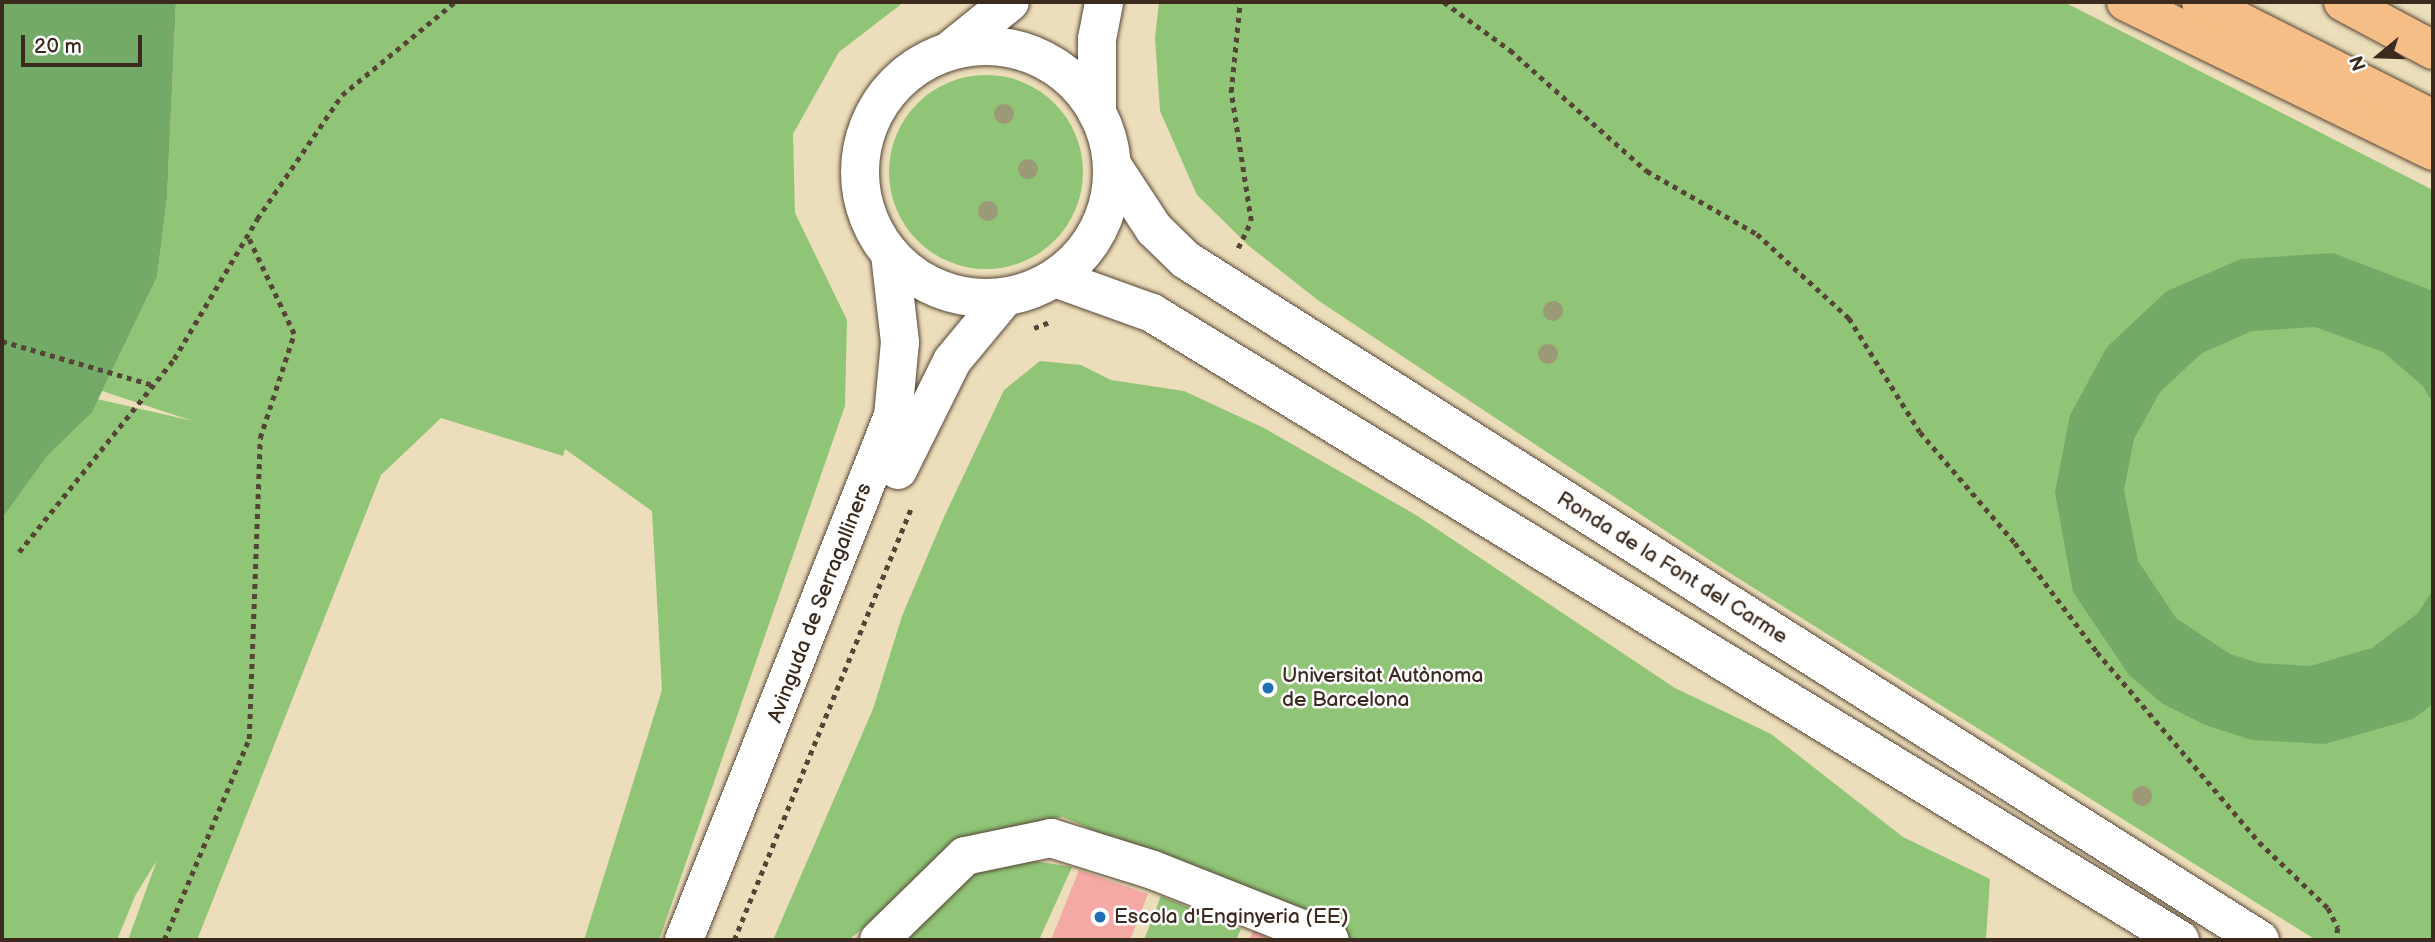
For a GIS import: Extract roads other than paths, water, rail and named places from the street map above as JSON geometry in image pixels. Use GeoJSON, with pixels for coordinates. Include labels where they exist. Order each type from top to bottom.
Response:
{"type":"FeatureCollection","features":[{"type":"Feature","properties":{"kind":"highway"},"geometry":{"type":"LineString","coordinates":[[2126,2],[2433,151]]}},
{"type":"Feature","properties":{"kind":"highway"},"geometry":{"type":"LineString","coordinates":[[2201,2],[2433,119]]}},
{"type":"Feature","properties":{"kind":"highway"},"geometry":{"type":"LineString","coordinates":[[2343,2],[2433,50]]}},
{"type":"Feature","properties":{"kind":"street"},"geometry":{"type":"LineString","coordinates":[[1010,2],[949,51],[914,68],[895,85],[879,106],[864,143],[861,181],[865,208],[890,254],[942,290],[967,297],[1005,297],[1055,278],[1075,261],[1098,229],[1108,204],[1112,165],[1097,113],[1097,38],[1104,2]]}},
{"type":"Feature","properties":{"kind":"street"},"geometry":{"type":"LineString","coordinates":[[949,51],[999,46],[1034,55],[1075,83],[1097,113]]}},
{"type":"Feature","properties":{"kind":"street","name":"Ronda de la Font del Carme"},"geometry":{"type":"LineString","coordinates":[[1112,165],[1154,229],[1186,260],[2260,940]]}},
{"type":"Feature","properties":{"kind":"street","name":"Avinguda de Serragalliners"},"geometry":{"type":"LineString","coordinates":[[684,940],[892,416],[900,342],[890,254]]}},
{"type":"Feature","properties":{"kind":"street"},"geometry":{"type":"LineString","coordinates":[[1055,278],[1152,313],[2180,940]]}},
{"type":"Feature","properties":{"kind":"street","name":"Avinguda de Serragalliners"},"geometry":{"type":"LineString","coordinates":[[711,940],[916,428],[952,361],[1005,297]]}},
{"type":"Feature","properties":{"kind":"street"},"geometry":{"type":"LineString","coordinates":[[879,940],[965,856],[1051,838],[1153,870],[1330,940]]}},
{"type":"Feature","properties":{"kind":"place","name":"Universitat Autònoma de Barcelona"},"geometry":{"type":"Point","coordinates":[1268,688]}},
{"type":"Feature","properties":{"kind":"place","name":"Escola d'Enginyeria (EE)"},"geometry":{"type":"Point","coordinates":[1100,917]}}]}
